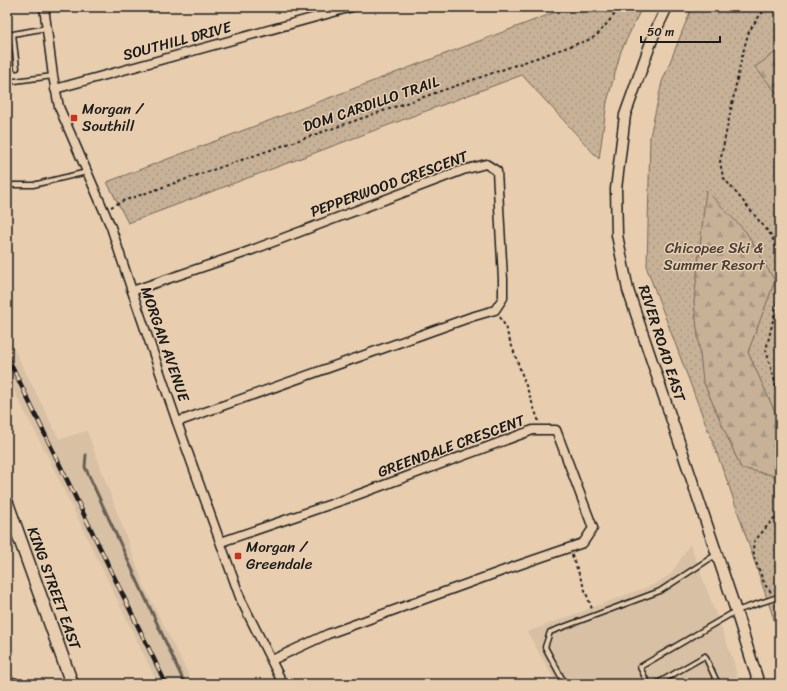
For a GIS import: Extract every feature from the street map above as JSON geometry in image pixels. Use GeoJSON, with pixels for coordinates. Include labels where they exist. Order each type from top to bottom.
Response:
{"type":"FeatureCollection","features":[{"type":"Feature","properties":{"kind":"main road","name":"KING STREET EAST"},"geometry":{"type":"LineString","coordinates":[[7,503],[10,521],[72,684]]}},
{"type":"Feature","properties":{"kind":"street","name":"MORGAN AVENUE"},"geometry":{"type":"LineString","coordinates":[[44,7],[53,76],[59,107],[111,227],[177,422],[241,600],[283,684]]}},
{"type":"Feature","properties":{"kind":"street","name":"SOUTHILL DRIVE"},"geometry":{"type":"LineString","coordinates":[[55,89],[352,7]]}},
{"type":"Feature","properties":{"kind":"street","name":"RIVER ROAD EAST"},"geometry":{"type":"LineString","coordinates":[[667,7],[654,34],[625,114],[616,189],[617,235],[628,290],[736,611],[758,684]]}},
{"type":"Feature","properties":{"kind":"street","name":"PEPPERWOOD CRESCENT"},"geometry":{"type":"LineString","coordinates":[[132,291],[244,252],[463,170],[486,164],[497,171],[503,298],[495,310]]}},
{"type":"Feature","properties":{"kind":"street"},"geometry":{"type":"LineString","coordinates":[[177,422],[495,310]]}},
{"type":"Feature","properties":{"kind":"street","name":"GREENDALE CRESCENT"},"geometry":{"type":"LineString","coordinates":[[220,542],[346,499],[533,430],[556,430],[592,528],[583,543],[328,634],[272,660]]}},
{"type":"Feature","properties":{"kind":"lane"},"geometry":{"type":"LineString","coordinates":[[17,68],[13,34],[47,28]]}},
{"type":"Feature","properties":{"kind":"lane"},"geometry":{"type":"LineString","coordinates":[[7,82],[53,76]]}},
{"type":"Feature","properties":{"kind":"lane"},"geometry":{"type":"LineString","coordinates":[[7,185],[33,185],[87,172]]}},
{"type":"Feature","properties":{"kind":"lane"},"geometry":{"type":"LineString","coordinates":[[565,684],[545,646],[550,632],[660,591],[716,554]]}},
{"type":"Feature","properties":{"kind":"lane"},"geometry":{"type":"LineString","coordinates":[[648,684],[640,668],[736,611],[775,598],[780,598]]}},
{"type":"Feature","properties":{"kind":"lane"},"geometry":{"type":"LineString","coordinates":[[656,684],[705,656],[718,684]]}},
{"type":"Feature","properties":{"kind":"lane"},"geometry":{"type":"LineString","coordinates":[[7,679],[21,684]]}},
{"type":"Feature","properties":{"kind":"path","name":"DOM CARDILLO TRAIL"},"geometry":{"type":"LineString","coordinates":[[116,204],[591,39],[598,34],[622,7]]}},
{"type":"Feature","properties":{"kind":"path"},"geometry":{"type":"LineString","coordinates":[[767,7],[757,18],[748,35],[742,56],[720,162],[723,177],[770,235],[780,256]]}},
{"type":"Feature","properties":{"kind":"path"},"geometry":{"type":"LineString","coordinates":[[780,291],[766,350],[780,400]]}},
{"type":"Feature","properties":{"kind":"path"},"geometry":{"type":"LineString","coordinates":[[495,310],[504,324],[542,430]]}},
{"type":"Feature","properties":{"kind":"path"},"geometry":{"type":"LineString","coordinates":[[775,598],[765,585],[754,556],[753,543],[780,511]]}},
{"type":"Feature","properties":{"kind":"path"},"geometry":{"type":"LineString","coordinates":[[569,548],[594,615]]}},
{"type":"Feature","properties":{"kind":"shaded area"},"geometry":{"type":"Polygon","coordinates":[[[7,335],[59,439],[87,431],[145,588],[193,684],[158,684],[47,455],[7,377],[7,335]]]}},
{"type":"Feature","properties":{"kind":"shaded area"},"geometry":{"type":"Polygon","coordinates":[[[690,544],[733,660],[739,684],[557,684],[527,632],[655,584],[671,574],[690,544]]]}},
{"type":"Feature","properties":{"kind":"green space"},"geometry":{"type":"Polygon","coordinates":[[[569,7],[642,7],[621,51],[607,102],[599,159],[522,75],[128,223],[107,182],[569,7]]]}},
{"type":"Feature","properties":{"kind":"green space","name":"Chicopee Ski & Summer Resort"},"geometry":{"type":"Polygon","coordinates":[[[692,7],[780,7],[780,637],[728,483],[647,269],[650,136],[662,82],[692,7]]]}},
{"type":"Feature","properties":{"kind":"green space"},"geometry":{"type":"Polygon","coordinates":[[[780,49],[780,97],[755,67],[780,49]]]}},
{"type":"Feature","properties":{"kind":"green space"},"geometry":{"type":"Polygon","coordinates":[[[706,190],[746,232],[775,281],[748,352],[780,423],[780,477],[741,468],[703,381],[694,302],[706,190]]]}},
{"type":"Feature","properties":{"kind":"waterway"},"geometry":{"type":"LineString","coordinates":[[86,455],[85,467],[185,684]]}},
{"type":"Feature","properties":{"kind":"railway"},"geometry":{"type":"LineString","coordinates":[[7,356],[166,684]]}},
{"type":"Feature","properties":{"kind":"place","name":"Morgan / Southill"},"geometry":{"type":"Point","coordinates":[74,118]}},
{"type":"Feature","properties":{"kind":"place","name":"Morgan / Greendale"},"geometry":{"type":"Point","coordinates":[238,556]}}]}
